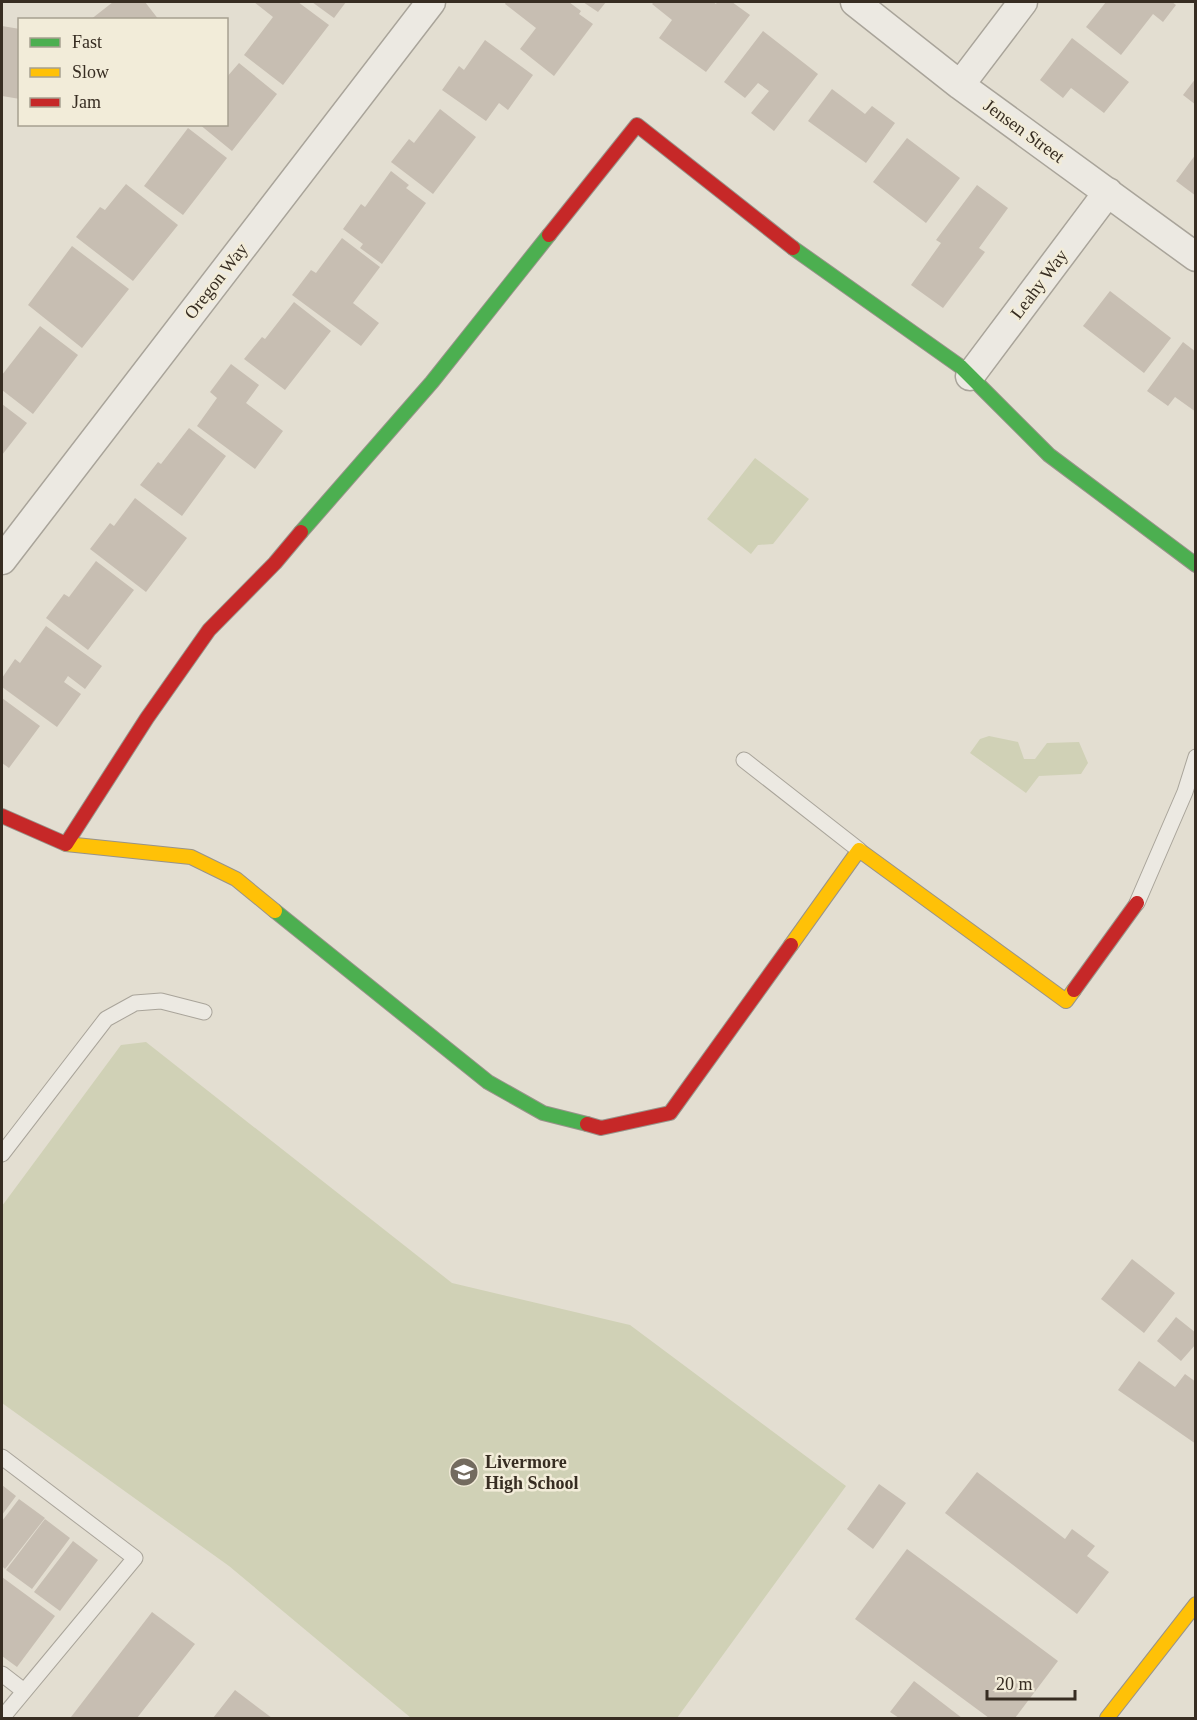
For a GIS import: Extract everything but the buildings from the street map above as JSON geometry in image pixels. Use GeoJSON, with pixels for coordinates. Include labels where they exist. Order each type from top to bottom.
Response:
{"type":"FeatureCollection","features":[{"type":"Feature","properties":{"kind":"street","name":"Oregon Way"},"geometry":{"type":"LineString","coordinates":[[2,560],[431,2]]}},
{"type":"Feature","properties":{"kind":"street","name":"Jensen Street"},"geometry":{"type":"LineString","coordinates":[[855,2],[960,85],[1196,257]]}},
{"type":"Feature","properties":{"kind":"street"},"geometry":{"type":"LineString","coordinates":[[960,85],[1023,2]]}},
{"type":"Feature","properties":{"kind":"street"},"geometry":{"type":"LineString","coordinates":[[66,844],[147,718],[209,630],[275,563],[432,382],[636,124],[787,243],[961,367],[1049,456],[1196,565]]}},
{"type":"Feature","properties":{"kind":"street","name":"Leahy Way"},"geometry":{"type":"LineString","coordinates":[[970,376],[1108,192]]}},
{"type":"Feature","properties":{"kind":"street"},"geometry":{"type":"LineString","coordinates":[[3,817],[66,844],[191,857],[236,879],[488,1082],[543,1113],[601,1128],[670,1113],[859,850],[1066,1001],[1137,903]]}},
{"type":"Feature","properties":{"kind":"street"},"geometry":{"type":"LineString","coordinates":[[1107,1719],[1196,1604]]}},
{"type":"Feature","properties":{"kind":"lane"},"geometry":{"type":"LineString","coordinates":[[1137,903],[1185,792],[1196,757]]}},
{"type":"Feature","properties":{"kind":"lane"},"geometry":{"type":"LineString","coordinates":[[744,760],[859,850]]}},
{"type":"Feature","properties":{"kind":"lane"},"geometry":{"type":"LineString","coordinates":[[2,1154],[106,1019],[135,1003],[161,1002],[204,1012]]}},
{"type":"Feature","properties":{"kind":"lane"},"geometry":{"type":"LineString","coordinates":[[2,1457],[135,1558],[2,1719]]}},
{"type":"Feature","properties":{"kind":"lane"},"geometry":{"type":"LineString","coordinates":[[2,1674],[24,1691]]}},
{"type":"Feature","properties":{"kind":"green space"},"geometry":{"type":"Polygon","coordinates":[[[755,458],[809,499],[773,544],[758,545],[751,554],[707,519],[755,458]]]}},
{"type":"Feature","properties":{"kind":"green space"},"geometry":{"type":"Polygon","coordinates":[[[989,736],[1018,742],[1024,759],[1035,759],[1047,743],[1079,742],[1088,763],[1081,774],[1039,776],[1026,793],[970,753],[980,739],[989,736]]]}},
{"type":"Feature","properties":{"kind":"green space"},"geometry":{"type":"Polygon","coordinates":[[[146,1042],[452,1283],[630,1325],[846,1486],[677,1718],[411,1718],[229,1566],[2,1403],[2,1206],[121,1045],[146,1042]]]}},
{"type":"Feature","properties":{"kind":"traffic: fast"},"geometry":{"type":"LineString","coordinates":[[301,532],[432,382],[549,235]]}},
{"type":"Feature","properties":{"kind":"traffic: fast"},"geometry":{"type":"LineString","coordinates":[[793,248],[961,367],[1049,455],[1196,565]]}},
{"type":"Feature","properties":{"kind":"traffic: fast"},"geometry":{"type":"LineString","coordinates":[[275,911],[488,1082],[543,1113],[587,1124]]}},
{"type":"Feature","properties":{"kind":"traffic: slow"},"geometry":{"type":"LineString","coordinates":[[66,844],[191,857],[236,879],[275,911]]}},
{"type":"Feature","properties":{"kind":"traffic: slow"},"geometry":{"type":"LineString","coordinates":[[791,945],[859,850],[1066,1001],[1074,990]]}},
{"type":"Feature","properties":{"kind":"traffic: slow"},"geometry":{"type":"LineString","coordinates":[[1107,1718],[1196,1604]]}},
{"type":"Feature","properties":{"kind":"traffic: jam"},"geometry":{"type":"LineString","coordinates":[[549,235],[637,125],[793,248]]}},
{"type":"Feature","properties":{"kind":"traffic: jam"},"geometry":{"type":"LineString","coordinates":[[2,816],[66,844],[147,718],[209,630],[275,563],[301,532]]}},
{"type":"Feature","properties":{"kind":"traffic: jam"},"geometry":{"type":"LineString","coordinates":[[1074,990],[1137,903]]}},
{"type":"Feature","properties":{"kind":"traffic: jam"},"geometry":{"type":"LineString","coordinates":[[587,1124],[601,1128],[670,1113],[791,945]]}},
{"type":"Feature","properties":{"kind":"place","name":"Livermore High School"},"geometry":{"type":"Point","coordinates":[464,1472]}}]}
